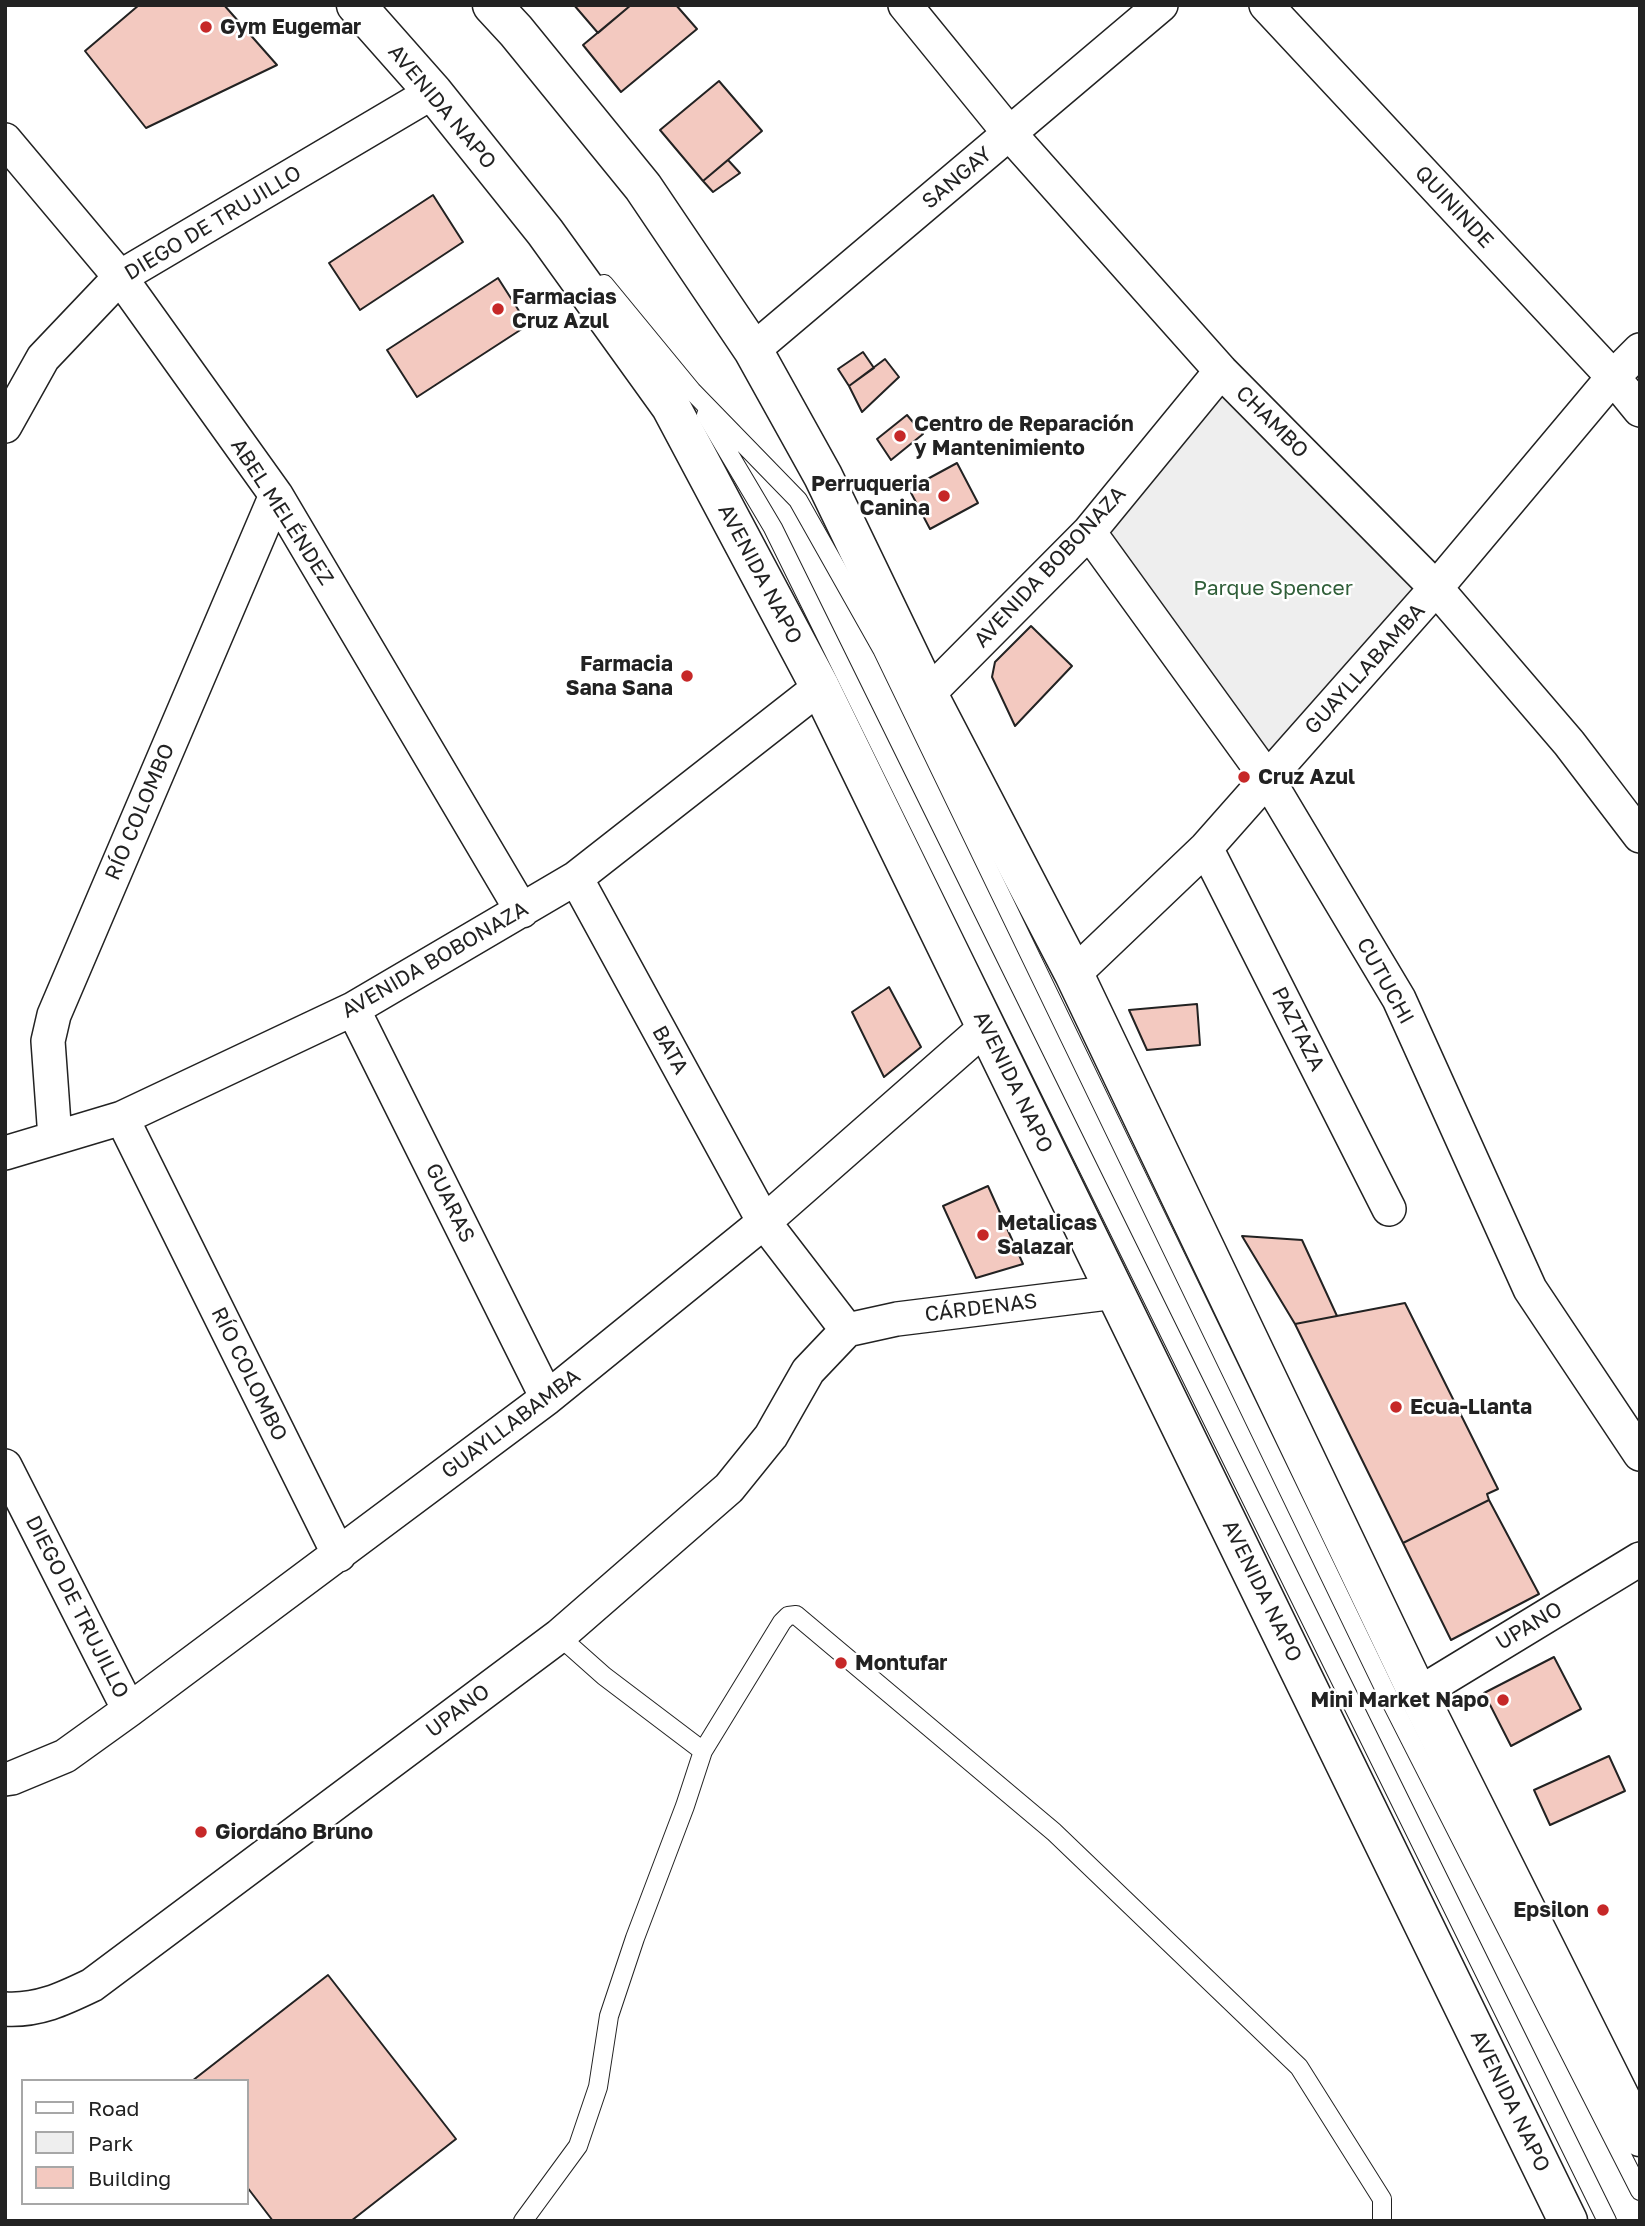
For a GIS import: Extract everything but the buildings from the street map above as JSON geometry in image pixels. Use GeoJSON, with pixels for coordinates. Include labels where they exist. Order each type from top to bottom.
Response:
{"type":"FeatureCollection","features":[{"type":"Feature","properties":{"kind":"main road","name":"AVENIDA NAPO"},"geometry":{"type":"LineString","coordinates":[[356,5],[433,92],[545,232],[671,407],[820,687],[1568,2221]]}},
{"type":"Feature","properties":{"kind":"main road"},"geometry":{"type":"LineString","coordinates":[[492,5],[643,187],[753,350],[822,476],[928,694],[1074,974],[1418,1693],[1640,2137]]}},
{"type":"Feature","properties":{"kind":"street","name":"CHAMBO"},"geometry":{"type":"LineString","coordinates":[[905,5],[1010,134],[1221,370],[1436,589],[1569,743],[1640,836]]}},
{"type":"Feature","properties":{"kind":"street","name":"SANGAY"},"geometry":{"type":"LineString","coordinates":[[753,350],[1161,5]]}},
{"type":"Feature","properties":{"kind":"street","name":"QUININDE"},"geometry":{"type":"LineString","coordinates":[[1266,5],[1613,377],[1640,410]]}},
{"type":"Feature","properties":{"kind":"street","name":"DIEGO DE TRUJILLO"},"geometry":{"type":"LineString","coordinates":[[5,426],[43,358],[120,277],[433,92]]}},
{"type":"Feature","properties":{"kind":"street","name":"ABEL MELÉNDEZ"},"geometry":{"type":"LineString","coordinates":[[5,140],[120,277],[276,495],[522,911]]}},
{"type":"Feature","properties":{"kind":"street","name":"GUAYLLABAMBA"},"geometry":{"type":"LineString","coordinates":[[1074,974],[1206,848],[1436,589],[1613,377],[1640,349]]}},
{"type":"Feature","properties":{"kind":"street","name":"AVENIDA BOBONAZA"},"geometry":{"type":"LineString","coordinates":[[928,694],[1089,532],[1221,370]]}},
{"type":"Feature","properties":{"kind":"street","name":"RÍO COLOMBO"},"geometry":{"type":"LineString","coordinates":[[55,1138],[48,1041],[54,1015],[276,495]]}},
{"type":"Feature","properties":{"kind":"street","name":"CUTUCHI"},"geometry":{"type":"LineString","coordinates":[[1089,532],[1267,778],[1398,999],[1530,1289],[1640,1454]]}},
{"type":"Feature","properties":{"kind":"street","name":"AVENIDA BOBONAZA"},"geometry":{"type":"LineString","coordinates":[[5,1153],[122,1118],[354,1009],[576,878],[820,687]]}},
{"type":"Feature","properties":{"kind":"street","name":"PAZTAZA"},"geometry":{"type":"LineString","coordinates":[[1206,848],[1389,1209]]}},
{"type":"Feature","properties":{"kind":"street","name":"BATA"},"geometry":{"type":"LineString","coordinates":[[576,878],[764,1223]]}},
{"type":"Feature","properties":{"kind":"street","name":"GUARAS"},"geometry":{"type":"LineString","coordinates":[[354,1009],[547,1398]]}},
{"type":"Feature","properties":{"kind":"street","name":"GUAYLLABAMBA"},"geometry":{"type":"LineString","coordinates":[[5,1779],[65,1756],[547,1398],[764,1223],[986,1027]]}},
{"type":"Feature","properties":{"kind":"street","name":"RÍO COLOMBO"},"geometry":{"type":"LineString","coordinates":[[122,1118],[339,1555]]}},
{"type":"Feature","properties":{"kind":"street"},"geometry":{"type":"LineString","coordinates":[[764,1223],[847,1330]]}},
{"type":"Feature","properties":{"kind":"street","name":"CÁRDENAS"},"geometry":{"type":"LineString","coordinates":[[847,1330],[897,1319],[1116,1292]]}},
{"type":"Feature","properties":{"kind":"street","name":"UPANO"},"geometry":{"type":"LineString","coordinates":[[5,2009],[25,2010],[48,2005],[92,1985],[559,1636],[729,1488],[771,1436],[808,1371],[847,1330]]}},
{"type":"Feature","properties":{"kind":"street","name":"DIEGO DE TRUJILLO"},"geometry":{"type":"LineString","coordinates":[[5,1466],[129,1710]]}},
{"type":"Feature","properties":{"kind":"street","name":"UPANO"},"geometry":{"type":"LineString","coordinates":[[1418,1693],[1640,1559]]}},
{"type":"Feature","properties":{"kind":"lane"},"geometry":{"type":"LineString","coordinates":[[375,5],[692,391],[798,500],[882,649],[1385,1690],[1640,2191]]}},
{"type":"Feature","properties":{"kind":"lane"},"geometry":{"type":"LineString","coordinates":[[692,391],[773,528],[1607,2221]]}},
{"type":"Feature","properties":{"kind":"lane"},"geometry":{"type":"LineString","coordinates":[[523,2221],[578,2146],[598,2087],[609,2016],[703,1751],[782,1622],[788,1616],[796,1615],[1054,1832],[1299,2067],[1382,2199],[1382,2221]]}},
{"type":"Feature","properties":{"kind":"lane"},"geometry":{"type":"LineString","coordinates":[[559,1636],[604,1676],[703,1751]]}},
{"type":"Feature","properties":{"kind":"green space","name":"Parque Spencer"},"geometry":{"type":"Polygon","coordinates":[[[1221,371],[1436,588],[1267,778],[1089,532],[1221,371]]]}},
{"type":"Feature","properties":{"kind":"place","name":"Gym Eugemar"},"geometry":{"type":"Point","coordinates":[206,27]}},
{"type":"Feature","properties":{"kind":"place","name":"Farmacias Cruz Azul"},"geometry":{"type":"Point","coordinates":[498,309]}},
{"type":"Feature","properties":{"kind":"place","name":"Centro de Reparación y Mantenimiento"},"geometry":{"type":"Point","coordinates":[900,436]}},
{"type":"Feature","properties":{"kind":"place","name":"Perruqueria Canina"},"geometry":{"type":"Point","coordinates":[944,496]}},
{"type":"Feature","properties":{"kind":"place","name":"Farmacia Sana Sana"},"geometry":{"type":"Point","coordinates":[687,676]}},
{"type":"Feature","properties":{"kind":"place","name":"Cruz Azul"},"geometry":{"type":"Point","coordinates":[1244,777]}},
{"type":"Feature","properties":{"kind":"place","name":"Metalicas Salazar"},"geometry":{"type":"Point","coordinates":[983,1235]}},
{"type":"Feature","properties":{"kind":"place","name":"Ecua-Llanta"},"geometry":{"type":"Point","coordinates":[1396,1407]}},
{"type":"Feature","properties":{"kind":"place","name":"Montufar"},"geometry":{"type":"Point","coordinates":[841,1663]}},
{"type":"Feature","properties":{"kind":"place","name":"Mini Market Napo"},"geometry":{"type":"Point","coordinates":[1503,1700]}},
{"type":"Feature","properties":{"kind":"place","name":"Giordano Bruno"},"geometry":{"type":"Point","coordinates":[201,1832]}},
{"type":"Feature","properties":{"kind":"place","name":"Epsilon"},"geometry":{"type":"Point","coordinates":[1603,1910]}}]}
